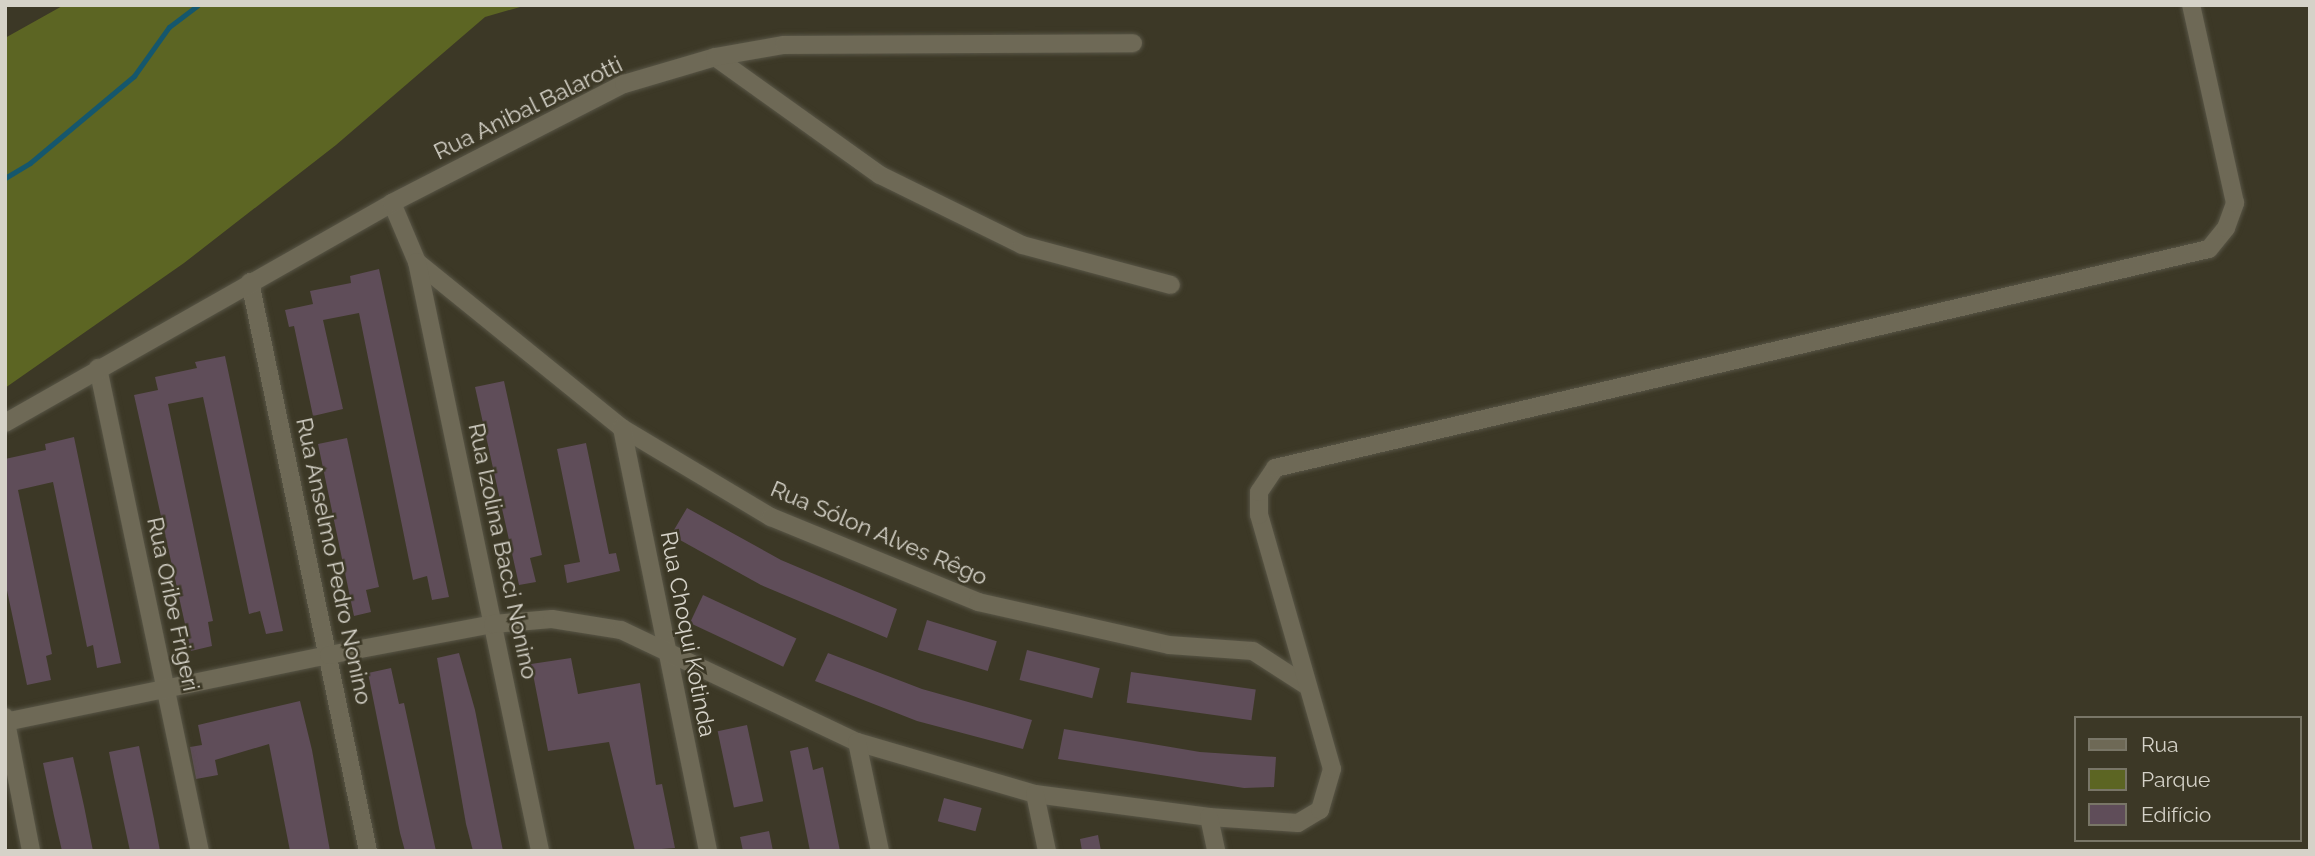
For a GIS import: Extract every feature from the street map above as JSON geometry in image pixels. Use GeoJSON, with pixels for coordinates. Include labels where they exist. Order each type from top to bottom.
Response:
{"type":"FeatureCollection","features":[{"type":"Feature","properties":{"kind":"street"},"geometry":{"type":"LineString","coordinates":[[31,851],[6,721],[493,624],[551,619],[621,630],[857,742],[1035,794],[1209,817],[1298,823],[1320,810],[1332,769],[1304,684],[1259,515],[1259,492],[1275,468],[2209,249],[2227,228],[2235,203],[2191,5]]}},
{"type":"Feature","properties":{"kind":"street","name":"Rua Anibal Balarotti"},"geometry":{"type":"LineString","coordinates":[[5,424],[98,368],[392,203],[624,84],[715,57],[784,45],[1133,43]]}},
{"type":"Feature","properties":{"kind":"street"},"geometry":{"type":"LineString","coordinates":[[715,57],[880,175],[1022,245],[1171,285]]}},
{"type":"Feature","properties":{"kind":"street","name":"Rua Sólon Alves Rêgo"},"geometry":{"type":"LineString","coordinates":[[392,203],[417,262],[622,428],[771,517],[978,602],[1169,645],[1253,651],[1304,684]]}},
{"type":"Feature","properties":{"kind":"street","name":"Rua Izolina Bacci Nonino"},"geometry":{"type":"LineString","coordinates":[[417,262],[540,851]]}},
{"type":"Feature","properties":{"kind":"street","name":"Rua Anselmo Pedro Nonino"},"geometry":{"type":"LineString","coordinates":[[250,282],[368,851]]}},
{"type":"Feature","properties":{"kind":"street","name":"Rua Oribe Frigeri"},"geometry":{"type":"LineString","coordinates":[[98,368],[200,851]]}},
{"type":"Feature","properties":{"kind":"street","name":"Rua Choqui Kotinda"},"geometry":{"type":"LineString","coordinates":[[622,428],[708,851]]}},
{"type":"Feature","properties":{"kind":"street"},"geometry":{"type":"LineString","coordinates":[[857,742],[880,851]]}},
{"type":"Feature","properties":{"kind":"street"},"geometry":{"type":"LineString","coordinates":[[1035,794],[1047,851]]}},
{"type":"Feature","properties":{"kind":"street"},"geometry":{"type":"LineString","coordinates":[[1209,817],[1216,851]]}},
{"type":"Feature","properties":{"kind":"green space"},"geometry":{"type":"Polygon","coordinates":[[[64,5],[527,5],[485,17],[336,145],[184,263],[5,388],[5,38],[64,5]]]}},
{"type":"Feature","properties":{"kind":"building"},"geometry":{"type":"Polygon","coordinates":[[[379,269],[449,597],[432,600],[427,576],[413,580],[359,313],[323,320],[343,409],[313,416],[294,326],[289,327],[285,310],[313,304],[310,291],[351,283],[350,276],[379,269]]]}},
{"type":"Feature","properties":{"kind":"building"},"geometry":{"type":"Polygon","coordinates":[[[225,356],[283,631],[266,634],[260,611],[249,614],[203,397],[168,404],[213,621],[208,622],[212,646],[191,651],[134,395],[158,390],[155,377],[197,368],[195,362],[225,356]]]}},
{"type":"Feature","properties":{"kind":"building"},"geometry":{"type":"Polygon","coordinates":[[[504,381],[542,555],[530,558],[536,582],[519,585],[475,387],[504,381]]]}},
{"type":"Feature","properties":{"kind":"building"},"geometry":{"type":"Polygon","coordinates":[[[74,437],[121,663],[97,668],[93,645],[87,647],[53,482],[18,490],[52,654],[46,656],[51,680],[27,685],[5,581],[5,459],[46,450],[45,444],[74,437]]]}},
{"type":"Feature","properties":{"kind":"building"},"geometry":{"type":"Polygon","coordinates":[[[347,438],[379,587],[366,590],[371,612],[354,616],[318,444],[347,438]]]}},
{"type":"Feature","properties":{"kind":"building"},"geometry":{"type":"Polygon","coordinates":[[[586,443],[609,554],[616,553],[620,571],[567,583],[564,565],[580,562],[557,449],[586,443]]]}},
{"type":"Feature","properties":{"kind":"building"},"geometry":{"type":"Polygon","coordinates":[[[687,508],[781,560],[897,609],[887,638],[761,585],[671,535],[687,508]]]}},
{"type":"Feature","properties":{"kind":"building"},"geometry":{"type":"Polygon","coordinates":[[[703,595],[796,639],[783,667],[690,623],[703,595]]]}},
{"type":"Feature","properties":{"kind":"building"},"geometry":{"type":"Polygon","coordinates":[[[927,620],[997,641],[988,671],[918,650],[927,620]]]}},
{"type":"Feature","properties":{"kind":"building"},"geometry":{"type":"Polygon","coordinates":[[[1027,650],[1100,668],[1092,698],[1020,680],[1027,650]]]}},
{"type":"Feature","properties":{"kind":"building"},"geometry":{"type":"Polygon","coordinates":[[[459,653],[475,710],[503,851],[473,851],[466,824],[437,658],[459,653]]]}},
{"type":"Feature","properties":{"kind":"building"},"geometry":{"type":"Polygon","coordinates":[[[828,653],[922,689],[1032,720],[1023,749],[917,721],[815,681],[828,653]]]}},
{"type":"Feature","properties":{"kind":"building"},"geometry":{"type":"Polygon","coordinates":[[[571,658],[578,694],[640,683],[656,785],[662,784],[675,848],[635,851],[609,742],[548,751],[531,664],[571,658]]]}},
{"type":"Feature","properties":{"kind":"building"},"geometry":{"type":"Polygon","coordinates":[[[391,668],[399,704],[404,703],[436,851],[405,851],[400,833],[368,673],[391,668]]]}},
{"type":"Feature","properties":{"kind":"building"},"geometry":{"type":"Polygon","coordinates":[[[1131,672],[1256,690],[1251,720],[1127,703],[1131,672]]]}},
{"type":"Feature","properties":{"kind":"building"},"geometry":{"type":"Polygon","coordinates":[[[300,701],[312,750],[330,851],[290,851],[269,744],[215,760],[218,775],[196,779],[190,747],[202,745],[198,725],[300,701]]]}},
{"type":"Feature","properties":{"kind":"building"},"geometry":{"type":"Polygon","coordinates":[[[747,725],[763,801],[734,808],[718,731],[747,725]]]}},
{"type":"Feature","properties":{"kind":"building"},"geometry":{"type":"Polygon","coordinates":[[[1064,729],[1200,752],[1276,757],[1274,787],[1244,788],[1058,759],[1064,729]]]}},
{"type":"Feature","properties":{"kind":"building"},"geometry":{"type":"Polygon","coordinates":[[[139,746],[160,851],[130,851],[109,752],[139,746]]]}},
{"type":"Feature","properties":{"kind":"building"},"geometry":{"type":"Polygon","coordinates":[[[808,747],[813,770],[823,767],[840,851],[810,851],[790,751],[808,747]]]}},
{"type":"Feature","properties":{"kind":"building"},"geometry":{"type":"Polygon","coordinates":[[[73,757],[93,851],[62,851],[54,816],[43,763],[73,757]]]}},
{"type":"Feature","properties":{"kind":"building"},"geometry":{"type":"Polygon","coordinates":[[[944,798],[982,808],[975,831],[938,821],[944,798]]]}},
{"type":"Feature","properties":{"kind":"building"},"geometry":{"type":"Polygon","coordinates":[[[769,831],[773,851],[743,851],[740,837],[769,831]]]}},
{"type":"Feature","properties":{"kind":"building"},"geometry":{"type":"Polygon","coordinates":[[[1098,835],[1101,851],[1082,851],[1080,839],[1098,835]]]}},
{"type":"Feature","properties":{"kind":"waterway"},"geometry":{"type":"LineString","coordinates":[[5,178],[30,163],[134,76],[169,27],[198,5]]}}]}
